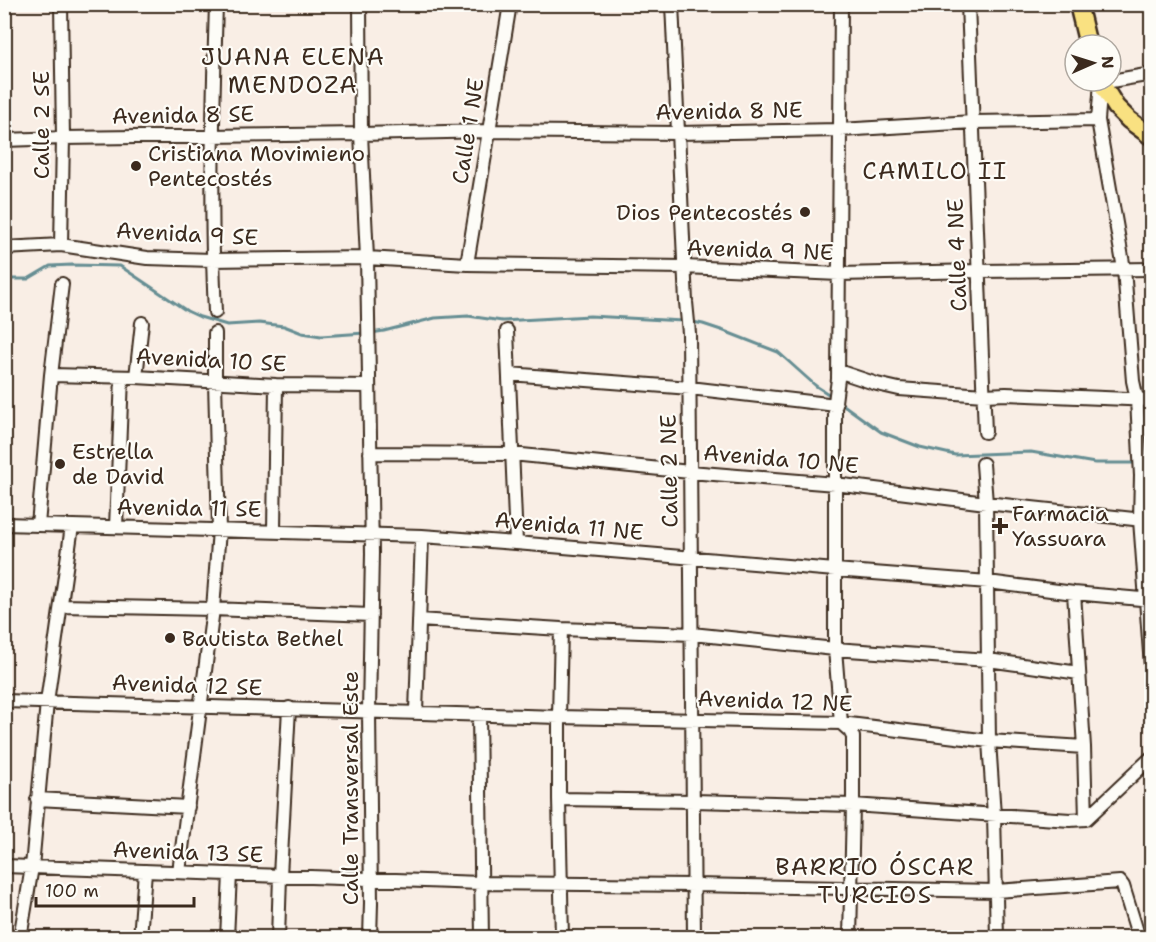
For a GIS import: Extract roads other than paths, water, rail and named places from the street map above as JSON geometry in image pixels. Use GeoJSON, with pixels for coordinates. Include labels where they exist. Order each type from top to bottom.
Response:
{"type":"FeatureCollection","features":[{"type":"Feature","properties":{"kind":"main road"},"geometry":{"type":"LineString","coordinates":[[1078,4],[1085,33]]}},
{"type":"Feature","properties":{"kind":"main road"},"geometry":{"type":"LineString","coordinates":[[1110,93],[1116,107],[1152,137]]}},
{"type":"Feature","properties":{"kind":"street","name":"Calle 2 SE"},"geometry":{"type":"LineString","coordinates":[[61,4],[63,138],[61,245]]}},
{"type":"Feature","properties":{"kind":"street"},"geometry":{"type":"LineString","coordinates":[[214,312],[212,136],[216,4]]}},
{"type":"Feature","properties":{"kind":"street"},"geometry":{"type":"LineString","coordinates":[[360,4],[361,134],[367,258]]}},
{"type":"Feature","properties":{"kind":"street","name":"Calle 1 NE"},"geometry":{"type":"LineString","coordinates":[[467,264],[510,4]]}},
{"type":"Feature","properties":{"kind":"street","name":"Calle 2 NE"},"geometry":{"type":"LineString","coordinates":[[672,4],[689,333],[694,938]]}},
{"type":"Feature","properties":{"kind":"street"},"geometry":{"type":"LineString","coordinates":[[842,4],[835,649],[841,723],[853,737],[850,938]]}},
{"type":"Feature","properties":{"kind":"street","name":"Calle 4 NE"},"geometry":{"type":"LineString","coordinates":[[968,4],[985,432]]}},
{"type":"Feature","properties":{"kind":"street"},"geometry":{"type":"LineString","coordinates":[[1123,78],[1152,74]]}},
{"type":"Feature","properties":{"kind":"street"},"geometry":{"type":"LineString","coordinates":[[1103,93],[1098,120],[1124,269],[1133,381],[1137,399],[1146,521],[1152,680]]}},
{"type":"Feature","properties":{"kind":"street","name":"Avenida 8 NE"},"geometry":{"type":"LineString","coordinates":[[361,134],[489,131],[678,134],[840,130],[973,122],[1098,120]]}},
{"type":"Feature","properties":{"kind":"street","name":"Avenida 8 SE"},"geometry":{"type":"LineString","coordinates":[[4,140],[361,134]]}},
{"type":"Feature","properties":{"kind":"street","name":"Avenida 9 SE"},"geometry":{"type":"LineString","coordinates":[[4,248],[61,245],[147,258],[212,260],[367,258]]}},
{"type":"Feature","properties":{"kind":"street","name":"Avenida 9 NE"},"geometry":{"type":"LineString","coordinates":[[367,258],[467,264],[685,267],[839,274],[1152,269]]}},
{"type":"Feature","properties":{"kind":"street","name":"Calle Transversal Este"},"geometry":{"type":"LineString","coordinates":[[367,258],[372,534],[369,711],[370,938]]}},
{"type":"Feature","properties":{"kind":"street"},"geometry":{"type":"LineString","coordinates":[[38,525],[51,375],[62,284]]}},
{"type":"Feature","properties":{"kind":"street"},"geometry":{"type":"LineString","coordinates":[[136,377],[142,323]]}},
{"type":"Feature","properties":{"kind":"street"},"geometry":{"type":"LineString","coordinates":[[507,331],[516,543]]}},
{"type":"Feature","properties":{"kind":"street"},"geometry":{"type":"LineString","coordinates":[[179,872],[213,609],[219,530],[214,382],[215,333]]}},
{"type":"Feature","properties":{"kind":"street"},"geometry":{"type":"LineString","coordinates":[[509,374],[690,388],[836,403]]}},
{"type":"Feature","properties":{"kind":"street","name":"Avenida 10 SE"},"geometry":{"type":"LineString","coordinates":[[51,375],[276,385],[369,386]]}},
{"type":"Feature","properties":{"kind":"street"},"geometry":{"type":"LineString","coordinates":[[838,375],[899,389],[984,395],[1152,400]]}},
{"type":"Feature","properties":{"kind":"street"},"geometry":{"type":"LineString","coordinates":[[116,527],[122,377]]}},
{"type":"Feature","properties":{"kind":"street"},"geometry":{"type":"LineString","coordinates":[[274,531],[276,385]]}},
{"type":"Feature","properties":{"kind":"street","name":"Avenida 10 NE"},"geometry":{"type":"LineString","coordinates":[[370,453],[512,454],[835,484],[1146,521]]}},
{"type":"Feature","properties":{"kind":"street"},"geometry":{"type":"LineString","coordinates":[[983,464],[986,503],[989,741],[994,815],[996,938]]}},
{"type":"Feature","properties":{"kind":"street","name":"Avenida 11 SE"},"geometry":{"type":"LineString","coordinates":[[4,524],[372,534]]}},
{"type":"Feature","properties":{"kind":"street"},"geometry":{"type":"LineString","coordinates":[[20,938],[32,867],[47,702],[72,526]]}},
{"type":"Feature","properties":{"kind":"street","name":"Avenida 11 NE"},"geometry":{"type":"LineString","coordinates":[[372,534],[516,543],[835,570]]}},
{"type":"Feature","properties":{"kind":"street"},"geometry":{"type":"LineString","coordinates":[[416,712],[422,536]]}},
{"type":"Feature","properties":{"kind":"street"},"geometry":{"type":"LineString","coordinates":[[835,570],[988,582],[1149,600]]}},
{"type":"Feature","properties":{"kind":"street"},"geometry":{"type":"LineString","coordinates":[[1074,593],[1084,747],[1086,819]]}},
{"type":"Feature","properties":{"kind":"street"},"geometry":{"type":"LineString","coordinates":[[61,606],[371,615]]}},
{"type":"Feature","properties":{"kind":"street"},"geometry":{"type":"LineString","coordinates":[[419,620],[692,634],[835,649],[988,660],[1079,673]]}},
{"type":"Feature","properties":{"kind":"street"},"geometry":{"type":"LineString","coordinates":[[561,629],[559,799],[562,938]]}},
{"type":"Feature","properties":{"kind":"street","name":"Avenida 12 SE"},"geometry":{"type":"LineString","coordinates":[[4,701],[369,711]]}},
{"type":"Feature","properties":{"kind":"street"},"geometry":{"type":"LineString","coordinates":[[278,938],[289,708]]}},
{"type":"Feature","properties":{"kind":"street","name":"Avenida 12 NE"},"geometry":{"type":"LineString","coordinates":[[369,711],[841,723],[989,741],[1084,747]]}},
{"type":"Feature","properties":{"kind":"street"},"geometry":{"type":"LineString","coordinates":[[479,714],[482,938]]}},
{"type":"Feature","properties":{"kind":"street"},"geometry":{"type":"LineString","coordinates":[[559,799],[853,805],[1070,820],[1086,819],[1152,757]]}},
{"type":"Feature","properties":{"kind":"street"},"geometry":{"type":"LineString","coordinates":[[37,799],[188,807]]}},
{"type":"Feature","properties":{"kind":"street","name":"Avenida 13 SE"},"geometry":{"type":"LineString","coordinates":[[4,866],[481,883],[850,889],[996,891],[1120,882],[1139,938]]}},
{"type":"Feature","properties":{"kind":"street"},"geometry":{"type":"LineString","coordinates":[[140,938],[145,871]]}},
{"type":"Feature","properties":{"kind":"street"},"geometry":{"type":"LineString","coordinates":[[227,938],[230,874]]}},
{"type":"Feature","properties":{"kind":"waterway"},"geometry":{"type":"LineString","coordinates":[[4,279],[28,279],[50,266],[120,266],[187,311],[227,325],[259,323],[284,326],[302,333],[321,336],[365,333]]}},
{"type":"Feature","properties":{"kind":"waterway"},"geometry":{"type":"LineString","coordinates":[[371,333],[435,318],[468,316],[502,321],[590,316],[683,321]]}},
{"type":"Feature","properties":{"kind":"waterway"},"geometry":{"type":"LineString","coordinates":[[693,322],[724,331],[778,352],[816,386],[833,397]]}},
{"type":"Feature","properties":{"kind":"waterway"},"geometry":{"type":"LineString","coordinates":[[838,401],[881,432],[920,447],[955,455],[1031,452],[1095,463],[1138,463]]}},
{"type":"Feature","properties":{"kind":"place","name":"Cristiana Movimieno Pentecostés"},"geometry":{"type":"Point","coordinates":[136,166]}},
{"type":"Feature","properties":{"kind":"place","name":"Dios Pentecostés"},"geometry":{"type":"Point","coordinates":[805,212]}},
{"type":"Feature","properties":{"kind":"place","name":"Estrella de David"},"geometry":{"type":"Point","coordinates":[60,464]}},
{"type":"Feature","properties":{"kind":"place","name":"Farmacia Yassuara"},"geometry":{"type":"Point","coordinates":[1000,526]}},
{"type":"Feature","properties":{"kind":"place","name":"Bautista Bethel"},"geometry":{"type":"Point","coordinates":[170,638]}},
{"type":"Feature","properties":{"kind":"district","name":"JUANA ELENA MENDOZA"},"geometry":{"type":"Point","coordinates":[293,71]}},
{"type":"Feature","properties":{"kind":"district","name":"CAMILO II"},"geometry":{"type":"Point","coordinates":[935,171]}},
{"type":"Feature","properties":{"kind":"district","name":"BARRIO ÓSCAR TURCIOS"},"geometry":{"type":"Point","coordinates":[875,881]}}]}
